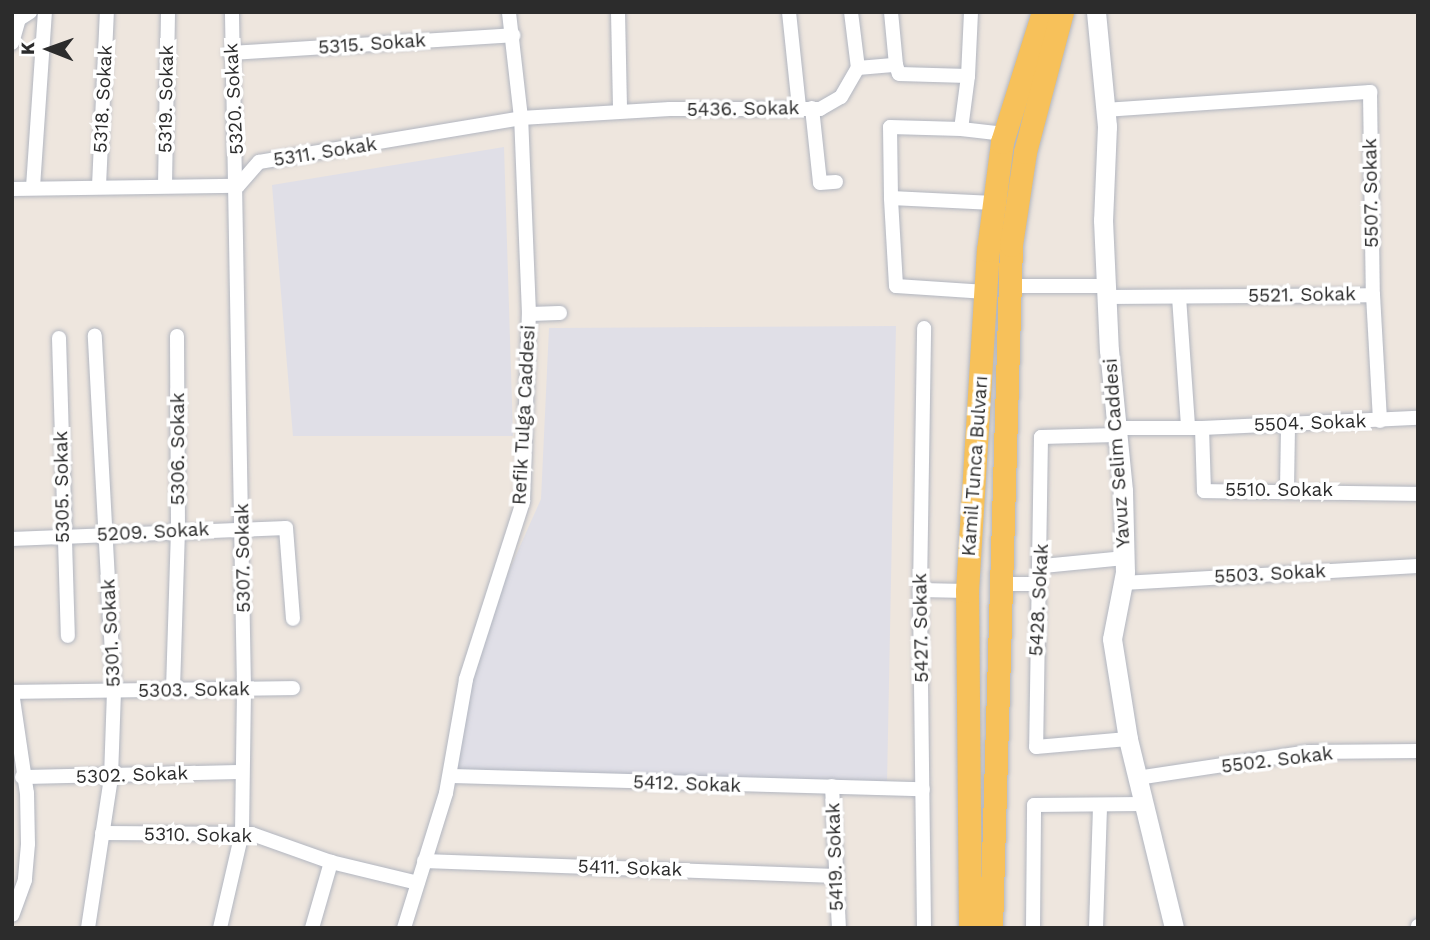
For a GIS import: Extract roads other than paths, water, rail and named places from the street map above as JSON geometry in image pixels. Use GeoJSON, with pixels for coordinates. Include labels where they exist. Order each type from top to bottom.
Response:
{"type":"FeatureCollection","features":[{"type":"Feature","properties":{"kind":"main road","name":"Kamil Tunca Bulvarı"},"geometry":{"type":"LineString","coordinates":[[970,928],[967,591],[986,292],[994,203],[1005,134],[1043,12]]}},
{"type":"Feature","properties":{"kind":"main road","name":"Kamil Tunca Bulvarı"},"geometry":{"type":"LineString","coordinates":[[991,928],[998,584],[1009,286],[1025,152],[1062,12]]}},
{"type":"Feature","properties":{"kind":"street"},"geometry":{"type":"LineString","coordinates":[[19,12],[31,13]]}},
{"type":"Feature","properties":{"kind":"street"},"geometry":{"type":"LineString","coordinates":[[33,187],[45,12]]}},
{"type":"Feature","properties":{"kind":"street","name":"5318. Sokak"},"geometry":{"type":"LineString","coordinates":[[99,186],[107,12]]}},
{"type":"Feature","properties":{"kind":"street","name":"5319. Sokak"},"geometry":{"type":"LineString","coordinates":[[165,185],[168,12]]}},
{"type":"Feature","properties":{"kind":"street","name":"5320. Sokak"},"geometry":{"type":"LineString","coordinates":[[232,12],[230,53],[238,186]]}},
{"type":"Feature","properties":{"kind":"street","name":"Refik Tulga Caddesi"},"geometry":{"type":"LineString","coordinates":[[404,928],[450,776],[466,679],[523,501],[530,314],[521,118],[509,12]]}},
{"type":"Feature","properties":{"kind":"street"},"geometry":{"type":"LineString","coordinates":[[618,12],[620,111]]}},
{"type":"Feature","properties":{"kind":"street"},"geometry":{"type":"LineString","coordinates":[[789,12],[820,183],[836,182]]}},
{"type":"Feature","properties":{"kind":"street"},"geometry":{"type":"LineString","coordinates":[[851,12],[858,68],[896,65]]}},
{"type":"Feature","properties":{"kind":"street"},"geometry":{"type":"LineString","coordinates":[[891,12],[899,74],[968,76]]}},
{"type":"Feature","properties":{"kind":"street"},"geometry":{"type":"LineString","coordinates":[[961,129],[968,76],[971,12]]}},
{"type":"Feature","properties":{"kind":"street","name":"Yavuz Selim Caddesi"},"geometry":{"type":"LineString","coordinates":[[1096,12],[1104,110],[1106,291],[1125,558],[1112,639],[1128,739],[1174,928]]}},
{"type":"Feature","properties":{"kind":"street"},"geometry":{"type":"LineString","coordinates":[[12,43],[19,19],[31,13]]}},
{"type":"Feature","properties":{"kind":"street","name":"5315. Sokak"},"geometry":{"type":"LineString","coordinates":[[230,53],[513,36]]}},
{"type":"Feature","properties":{"kind":"street","name":"5436. Sokak"},"geometry":{"type":"LineString","coordinates":[[521,118],[620,111],[806,108],[841,97],[858,68]]}},
{"type":"Feature","properties":{"kind":"street","name":"5507. Sokak"},"geometry":{"type":"LineString","coordinates":[[1104,110],[1370,92],[1373,295]]}},
{"type":"Feature","properties":{"kind":"street","name":"5311. Sokak"},"geometry":{"type":"LineString","coordinates":[[238,186],[259,162],[521,118]]}},
{"type":"Feature","properties":{"kind":"street"},"geometry":{"type":"LineString","coordinates":[[986,292],[896,286],[890,127],[961,129],[1005,134]]}},
{"type":"Feature","properties":{"kind":"street"},"geometry":{"type":"LineString","coordinates":[[12,188],[238,186]]}},
{"type":"Feature","properties":{"kind":"street","name":"5307. Sokak"},"geometry":{"type":"LineString","coordinates":[[220,928],[242,833],[244,689],[238,186]]}},
{"type":"Feature","properties":{"kind":"street"},"geometry":{"type":"LineString","coordinates":[[891,198],[994,203]]}},
{"type":"Feature","properties":{"kind":"street","name":"5521. Sokak"},"geometry":{"type":"LineString","coordinates":[[1009,286],[1179,297],[1373,295],[1380,421]]}},
{"type":"Feature","properties":{"kind":"street"},"geometry":{"type":"LineString","coordinates":[[1117,432],[1195,427],[1179,297]]}},
{"type":"Feature","properties":{"kind":"street"},"geometry":{"type":"LineString","coordinates":[[530,314],[560,313]]}},
{"type":"Feature","properties":{"kind":"street","name":"5427. Sokak"},"geometry":{"type":"LineString","coordinates":[[924,328],[920,590],[924,928]]}},
{"type":"Feature","properties":{"kind":"street","name":"5306. Sokak"},"geometry":{"type":"LineString","coordinates":[[173,689],[178,530],[177,335]]}},
{"type":"Feature","properties":{"kind":"street","name":"5301. Sokak"},"geometry":{"type":"LineString","coordinates":[[88,928],[111,777],[114,691],[95,336]]}},
{"type":"Feature","properties":{"kind":"street","name":"5305. Sokak"},"geometry":{"type":"LineString","coordinates":[[59,338],[62,536],[68,636]]}},
{"type":"Feature","properties":{"kind":"street","name":"5504. Sokak"},"geometry":{"type":"LineString","coordinates":[[1195,427],[1418,418]]}},
{"type":"Feature","properties":{"kind":"street"},"geometry":{"type":"LineString","coordinates":[[1287,490],[1288,424]]}},
{"type":"Feature","properties":{"kind":"street","name":"5510. Sokak"},"geometry":{"type":"LineString","coordinates":[[1195,427],[1204,491],[1287,490],[1418,494]]}},
{"type":"Feature","properties":{"kind":"street","name":"5428. Sokak"},"geometry":{"type":"LineString","coordinates":[[1117,432],[1041,437],[1043,566],[1042,583],[1037,584],[1036,747],[1128,739]]}},
{"type":"Feature","properties":{"kind":"street","name":"5209. Sokak"},"geometry":{"type":"LineString","coordinates":[[12,539],[286,527],[293,619]]}},
{"type":"Feature","properties":{"kind":"street"},"geometry":{"type":"LineString","coordinates":[[1043,566],[1125,558]]}},
{"type":"Feature","properties":{"kind":"street","name":"5503. Sokak"},"geometry":{"type":"LineString","coordinates":[[1123,583],[1418,566]]}},
{"type":"Feature","properties":{"kind":"street"},"geometry":{"type":"LineString","coordinates":[[998,584],[1037,584]]}},
{"type":"Feature","properties":{"kind":"street"},"geometry":{"type":"LineString","coordinates":[[920,590],[967,591]]}},
{"type":"Feature","properties":{"kind":"street","name":"5303. Sokak"},"geometry":{"type":"LineString","coordinates":[[12,692],[293,688]]}},
{"type":"Feature","properties":{"kind":"street"},"geometry":{"type":"LineString","coordinates":[[12,692],[28,844],[25,880],[12,915]]}},
{"type":"Feature","properties":{"kind":"street","name":"5502. Sokak"},"geometry":{"type":"LineString","coordinates":[[1137,778],[1309,752],[1418,751]]}},
{"type":"Feature","properties":{"kind":"street","name":"5302. Sokak"},"geometry":{"type":"LineString","coordinates":[[22,776],[111,777],[242,772]]}},
{"type":"Feature","properties":{"kind":"street","name":"5412. Sokak"},"geometry":{"type":"LineString","coordinates":[[450,776],[923,789]]}},
{"type":"Feature","properties":{"kind":"street","name":"5419. Sokak"},"geometry":{"type":"LineString","coordinates":[[832,786],[839,928]]}},
{"type":"Feature","properties":{"kind":"street"},"geometry":{"type":"LineString","coordinates":[[1033,928],[1034,805],[1100,807],[1143,804]]}},
{"type":"Feature","properties":{"kind":"street"},"geometry":{"type":"LineString","coordinates":[[1096,928],[1100,807]]}},
{"type":"Feature","properties":{"kind":"street","name":"5310. Sokak"},"geometry":{"type":"LineString","coordinates":[[102,833],[242,833],[331,862],[418,883]]}},
{"type":"Feature","properties":{"kind":"street"},"geometry":{"type":"LineString","coordinates":[[12,845],[28,844]]}},
{"type":"Feature","properties":{"kind":"street","name":"5411. Sokak"},"geometry":{"type":"LineString","coordinates":[[424,861],[836,876]]}},
{"type":"Feature","properties":{"kind":"street"},"geometry":{"type":"LineString","coordinates":[[312,928],[331,862]]}}]}
